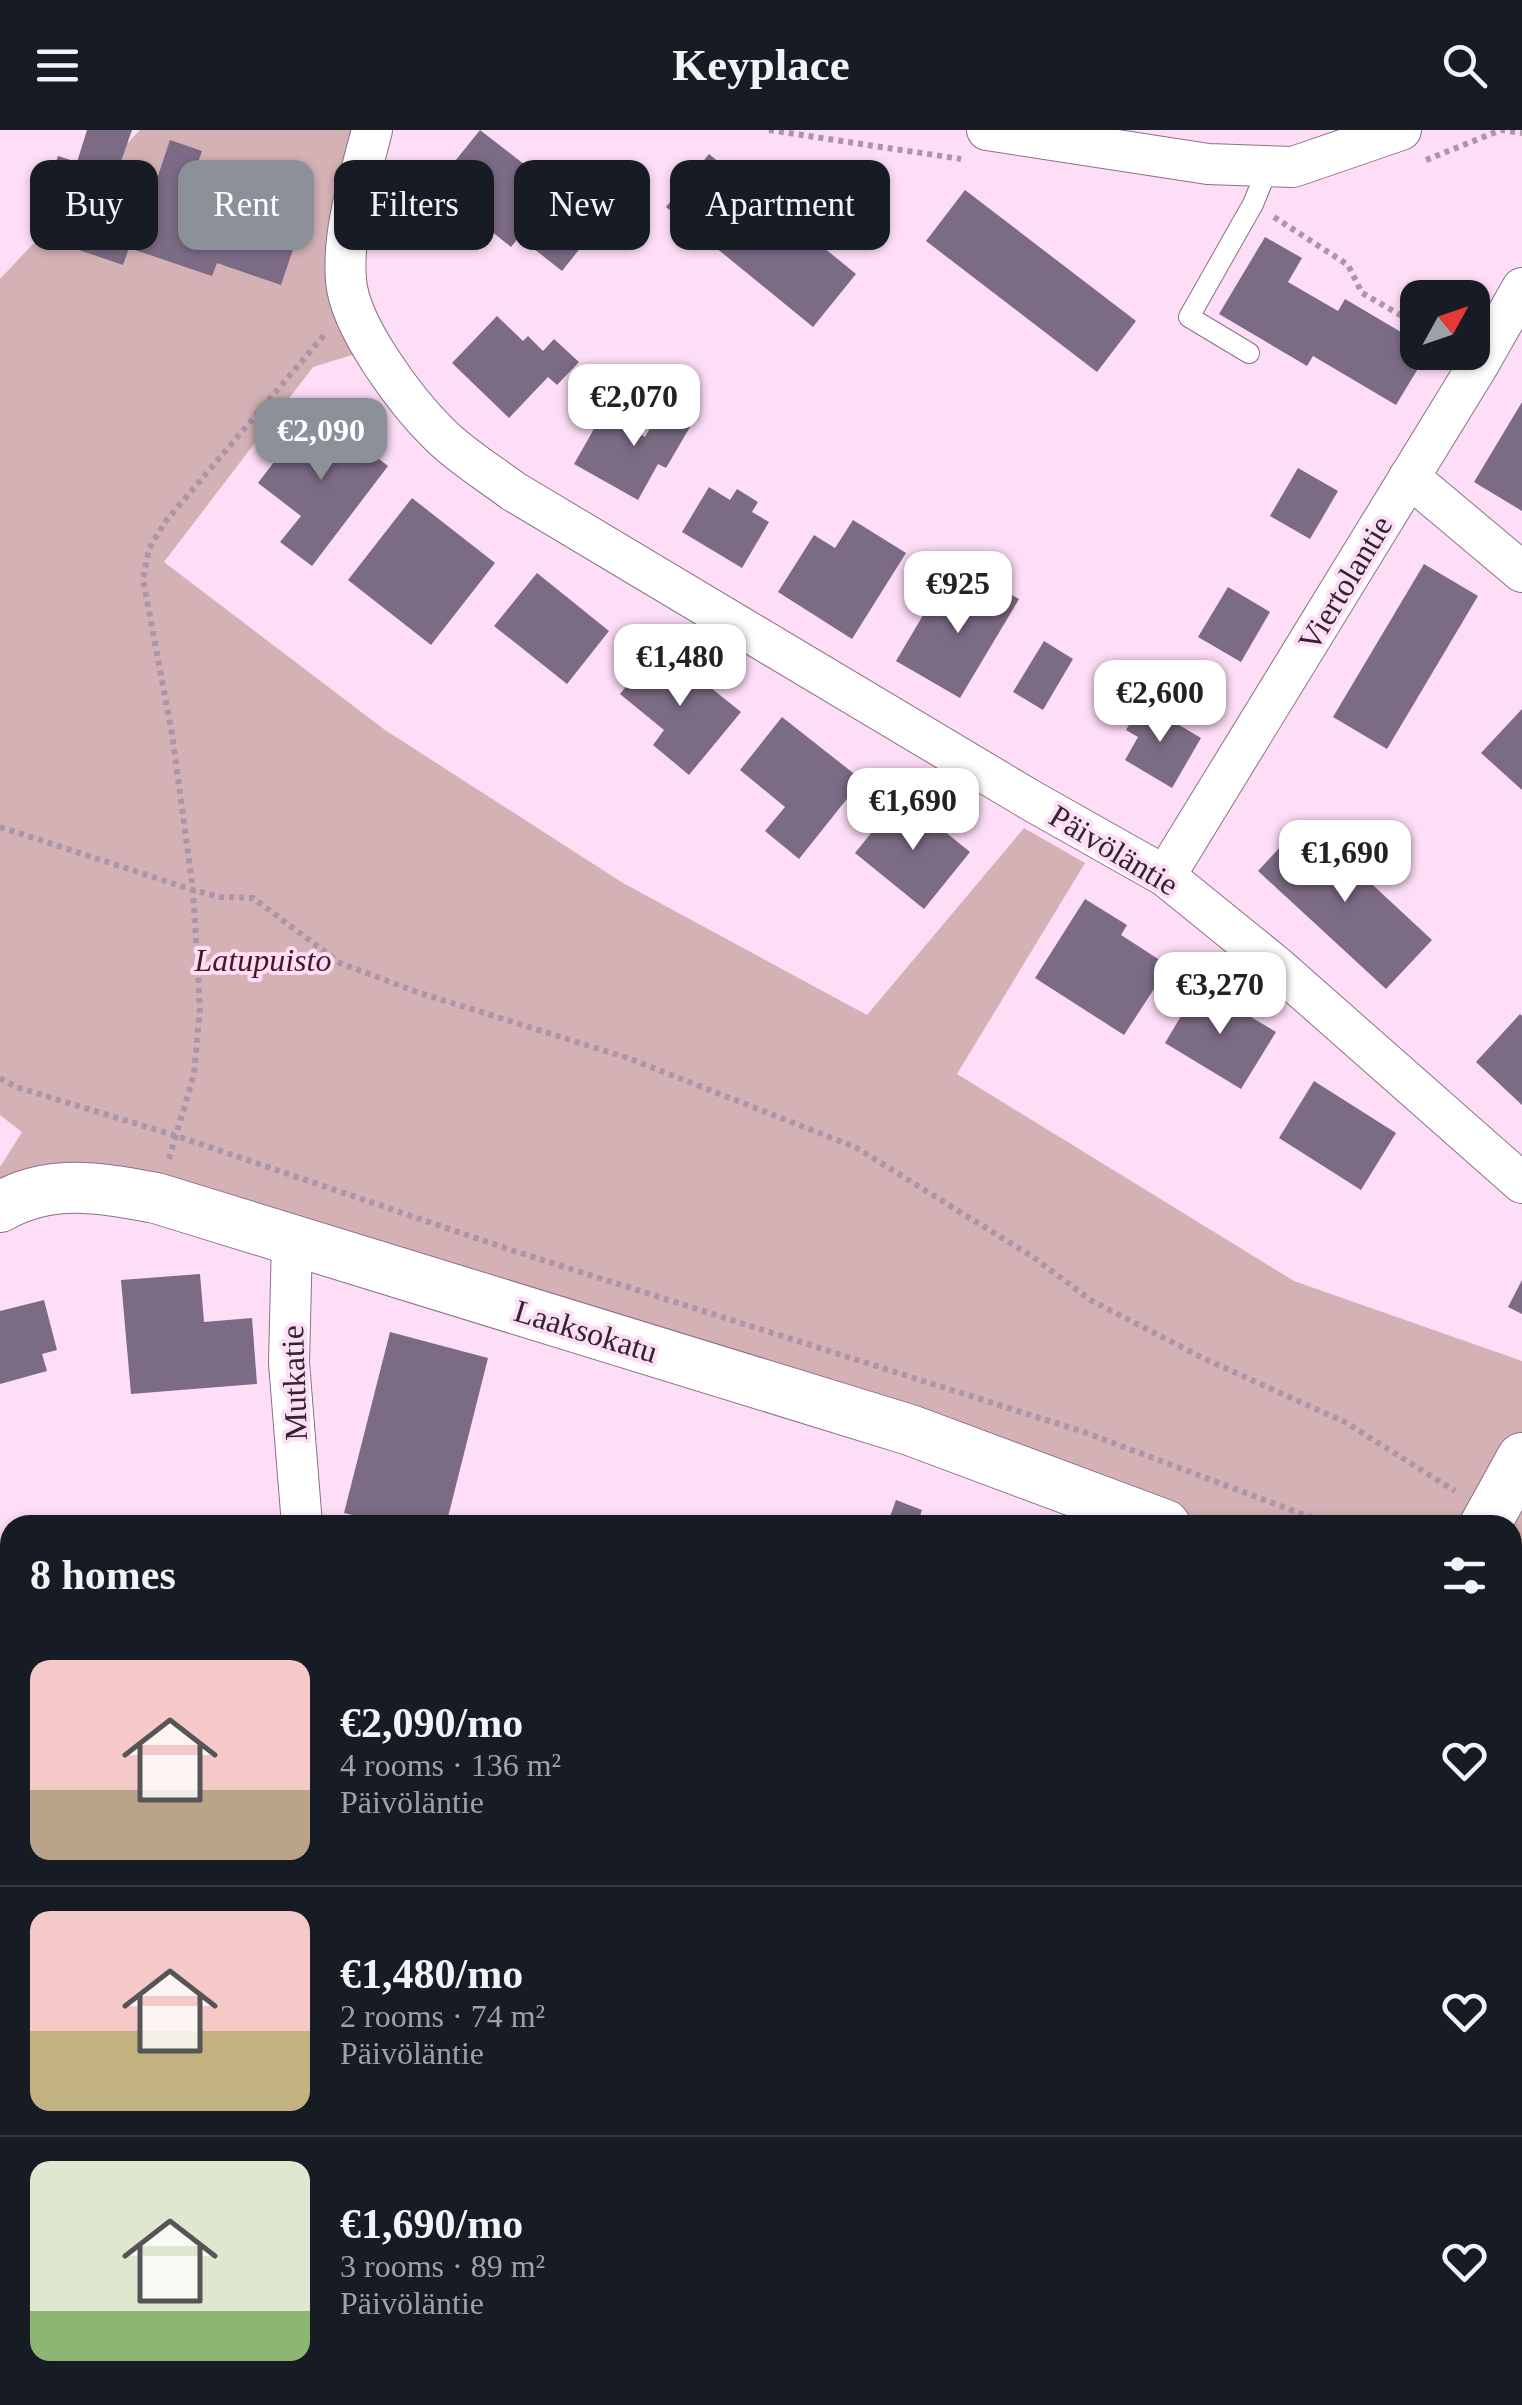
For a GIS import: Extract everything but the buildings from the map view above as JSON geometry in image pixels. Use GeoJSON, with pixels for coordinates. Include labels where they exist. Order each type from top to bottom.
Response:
{"type":"FeatureCollection","features":[{"type":"Feature","properties":{"kind":"street","name":"Päivöläntie"},"geometry":{"type":"LineString","coordinates":[[372,130],[351,215],[346,281],[352,310],[403,391],[440,435],[512,491],[1165,876],[1276,966],[1522,1183]]}},
{"type":"Feature","properties":{"kind":"street"},"geometry":{"type":"LineString","coordinates":[[988,130],[1208,164],[1293,167],[1401,130]]}},
{"type":"Feature","properties":{"kind":"street","name":"Viertolantie"},"geometry":{"type":"LineString","coordinates":[[1165,876],[1522,288]]}},
{"type":"Feature","properties":{"kind":"street"},"geometry":{"type":"LineString","coordinates":[[1409,477],[1522,572]]}},
{"type":"Feature","properties":{"kind":"street","name":"Laaksokatu"},"geometry":{"type":"LineString","coordinates":[[0,1206],[48,1188],[90,1186],[156,1198],[910,1430],[1141,1515]]}},
{"type":"Feature","properties":{"kind":"street","name":"Mutkatie"},"geometry":{"type":"LineString","coordinates":[[292,1240],[290,1364],[301,1515]]}},
{"type":"Feature","properties":{"kind":"street"},"geometry":{"type":"LineString","coordinates":[[1490,1515],[1522,1458]]}},
{"type":"Feature","properties":{"kind":"lane"},"geometry":{"type":"LineString","coordinates":[[1249,353],[1188,317],[1252,204],[1269,165]]}},
{"type":"Feature","properties":{"kind":"path"},"geometry":{"type":"LineString","coordinates":[[1252,204],[1348,265],[1362,293],[1400,315]]}},
{"type":"Feature","properties":{"kind":"path"},"geometry":{"type":"LineString","coordinates":[[156,1198],[194,1074],[200,1008],[193,890],[172,734],[143,579],[149,549],[166,522],[322,337],[352,310]]}},
{"type":"Feature","properties":{"kind":"path"},"geometry":{"type":"LineString","coordinates":[[0,827],[193,890],[220,897],[253,898],[340,963],[418,992],[628,1058],[854,1147],[1033,1257],[1092,1300],[1207,1360],[1346,1422],[1486,1515]]}},
{"type":"Feature","properties":{"kind":"path"},"geometry":{"type":"LineString","coordinates":[[0,1078],[16,1087],[178,1136],[508,1249],[1084,1432],[1305,1515]]}},
{"type":"Feature","properties":{"kind":"green space","name":"Latupuisto"},"geometry":{"type":"Polygon","coordinates":[[[140,130],[372,130],[365,160],[334,160],[334,250],[357,250],[375,348],[313,367],[164,562],[385,730],[623,883],[867,1015],[1024,828],[1085,863],[957,1074],[1294,1281],[1522,1361],[1522,1515],[1134,1515],[156,1198],[0,1207],[0,1167],[22,1132],[0,1115],[0,279],[30,247],[158,250],[158,160],[112,160],[140,130]]]}}]}
